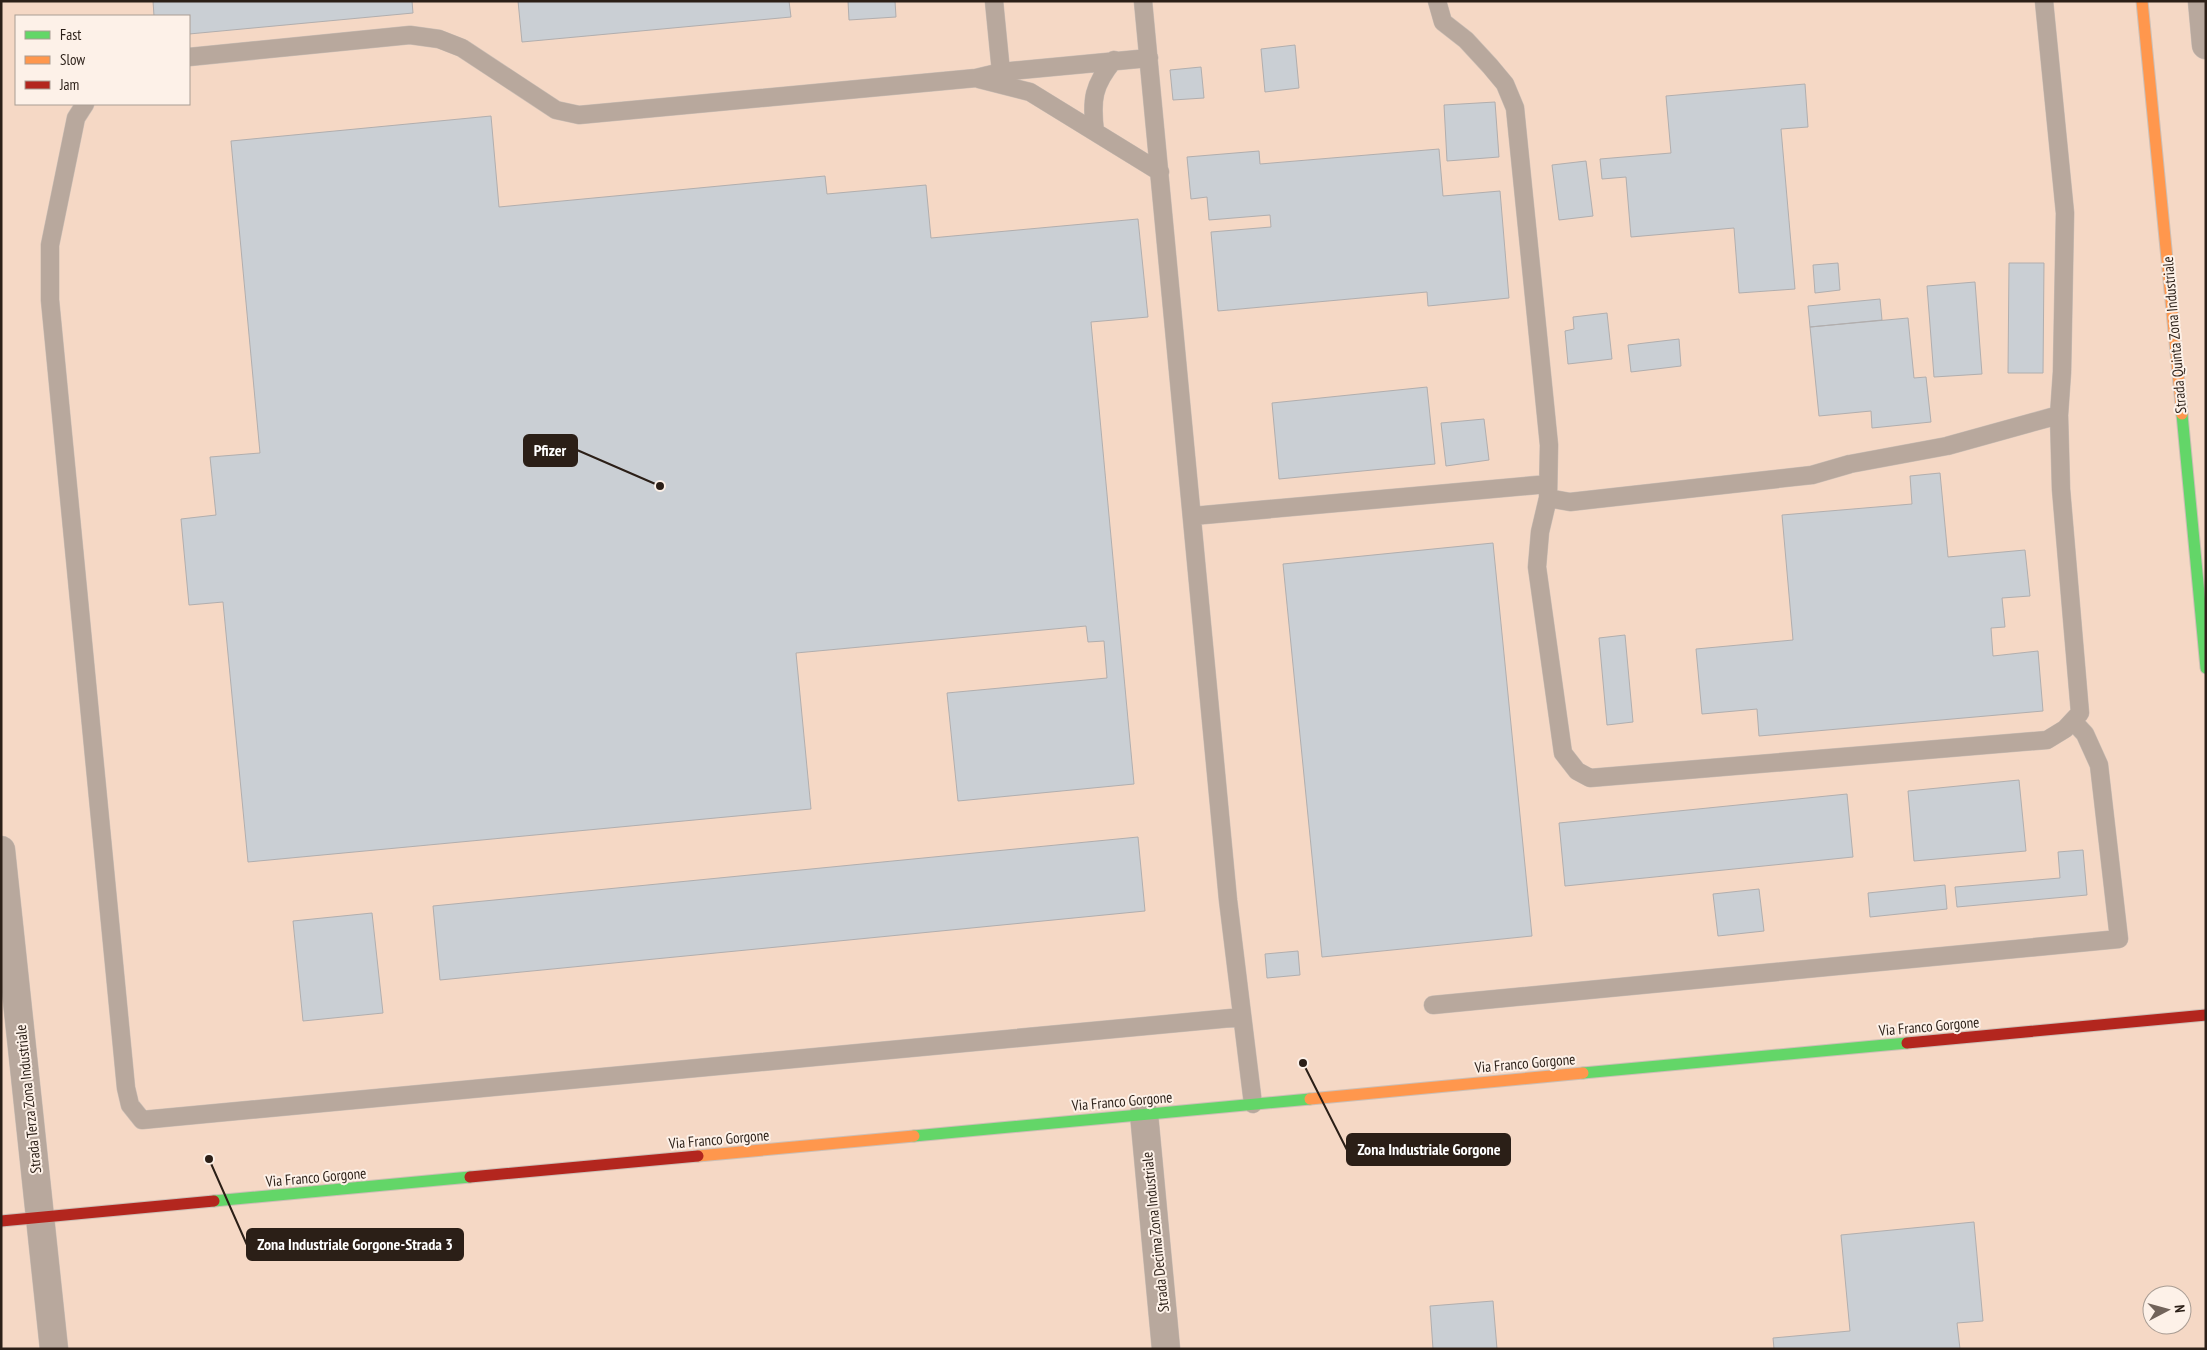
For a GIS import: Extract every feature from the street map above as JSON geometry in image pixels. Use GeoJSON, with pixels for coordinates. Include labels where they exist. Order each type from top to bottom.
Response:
{"type":"FeatureCollection","features":[{"type":"Feature","properties":{"kind":"street","name":"Strada Quinta Zona Industriale"},"geometry":{"type":"LineString","coordinates":[[2142,1],[2206,668]]}},
{"type":"Feature","properties":{"kind":"street"},"geometry":{"type":"LineString","coordinates":[[2202,1],[2206,45]]}},
{"type":"Feature","properties":{"kind":"street","name":"Strada Terza Zona Industriale"},"geometry":{"type":"LineString","coordinates":[[1,850],[42,1218],[54,1349]]}},
{"type":"Feature","properties":{"kind":"street","name":"Via Franco Gorgone"},"geometry":{"type":"LineString","coordinates":[[1,1221],[2206,1015]]}},
{"type":"Feature","properties":{"kind":"street","name":"Strada Decima Zona Industriale"},"geometry":{"type":"LineString","coordinates":[[1144,1114],[1166,1349]]}},
{"type":"Feature","properties":{"kind":"lane"},"geometry":{"type":"LineString","coordinates":[[994,1],[1001,72]]}},
{"type":"Feature","properties":{"kind":"lane"},"geometry":{"type":"LineString","coordinates":[[1143,1],[1228,900],[1253,1104]]}},
{"type":"Feature","properties":{"kind":"lane"},"geometry":{"type":"LineString","coordinates":[[1437,1],[1442,22],[1466,40],[1495,72],[1505,84],[1515,108],[1550,445],[1548,491],[1540,532],[1537,567],[1563,753],[1577,771],[1590,778],[2046,740],[2065,729],[2080,713],[2061,489],[2059,415],[2062,372],[2065,213],[2044,1]]}},
{"type":"Feature","properties":{"kind":"lane"},"geometry":{"type":"LineString","coordinates":[[190,57],[410,35],[439,39],[462,48],[556,110],[579,115],[976,78],[1001,72],[1149,58]]}},
{"type":"Feature","properties":{"kind":"lane"},"geometry":{"type":"LineString","coordinates":[[1095,132],[1094,99],[1100,77],[1114,60]]}},
{"type":"Feature","properties":{"kind":"lane"},"geometry":{"type":"LineString","coordinates":[[976,78],[1030,92],[1160,172]]}},
{"type":"Feature","properties":{"kind":"lane"},"geometry":{"type":"LineString","coordinates":[[84,105],[76,118],[50,245],[50,300],[126,1088],[130,1105],[142,1120],[1242,1017]]}},
{"type":"Feature","properties":{"kind":"lane"},"geometry":{"type":"LineString","coordinates":[[1193,516],[1548,491],[1570,502],[1812,475],[1850,464],[1947,446],[2059,415]]}},
{"type":"Feature","properties":{"kind":"lane"},"geometry":{"type":"LineString","coordinates":[[1433,1005],[2119,939],[2099,765],[2085,734],[2073,721]]}},
{"type":"Feature","properties":{"kind":"shaded area"},"geometry":{"type":"Polygon","coordinates":[[[1,1],[2206,1],[2206,1349],[1,1349],[1,1]]]}},
{"type":"Feature","properties":{"kind":"building"},"geometry":{"type":"Polygon","coordinates":[[[153,1],[412,1],[413,13],[190,34],[190,15],[154,15],[153,1]]]}},
{"type":"Feature","properties":{"kind":"building"},"geometry":{"type":"Polygon","coordinates":[[[518,1],[789,1],[791,17],[522,42],[518,1]]]}},
{"type":"Feature","properties":{"kind":"building"},"geometry":{"type":"Polygon","coordinates":[[[848,1],[895,1],[896,17],[849,20],[848,1]]]}},
{"type":"Feature","properties":{"kind":"building"},"geometry":{"type":"Polygon","coordinates":[[[1295,45],[1299,88],[1265,92],[1261,49],[1295,45]]]}},
{"type":"Feature","properties":{"kind":"building"},"geometry":{"type":"Polygon","coordinates":[[[1201,67],[1204,98],[1173,100],[1170,70],[1201,67]]]}},
{"type":"Feature","properties":{"kind":"building"},"geometry":{"type":"Polygon","coordinates":[[[1805,84],[1808,127],[1781,129],[1795,289],[1739,293],[1734,228],[1631,237],[1626,177],[1602,179],[1600,159],[1671,153],[1666,96],[1805,84]]]}},
{"type":"Feature","properties":{"kind":"building"},"geometry":{"type":"Polygon","coordinates":[[[1495,102],[1499,157],[1447,161],[1444,105],[1495,102]]]}},
{"type":"Feature","properties":{"kind":"building"},"geometry":{"type":"Polygon","coordinates":[[[491,116],[499,207],[825,176],[827,194],[926,185],[931,238],[1138,219],[1148,317],[1091,322],[1134,784],[958,801],[947,693],[1107,678],[1104,641],[1088,642],[1086,626],[796,653],[811,809],[248,862],[223,602],[189,605],[181,519],[216,515],[210,457],[260,453],[231,141],[491,116]]]}},
{"type":"Feature","properties":{"kind":"building"},"geometry":{"type":"Polygon","coordinates":[[[1439,149],[1443,196],[1500,191],[1509,298],[1428,306],[1427,292],[1218,311],[1211,232],[1271,227],[1270,215],[1209,220],[1207,197],[1191,199],[1187,157],[1259,151],[1260,164],[1439,149]]]}},
{"type":"Feature","properties":{"kind":"building"},"geometry":{"type":"Polygon","coordinates":[[[1586,161],[1593,216],[1559,220],[1552,165],[1586,161]]]}},
{"type":"Feature","properties":{"kind":"building"},"geometry":{"type":"Polygon","coordinates":[[[1838,263],[1840,290],[1815,293],[1813,265],[1838,263]]]}},
{"type":"Feature","properties":{"kind":"building"},"geometry":{"type":"Polygon","coordinates":[[[2009,263],[2044,263],[2043,373],[2008,373],[2009,263]]]}},
{"type":"Feature","properties":{"kind":"building"},"geometry":{"type":"Polygon","coordinates":[[[1975,282],[1982,374],[1934,377],[1927,286],[1975,282]]]}},
{"type":"Feature","properties":{"kind":"building"},"geometry":{"type":"Polygon","coordinates":[[[1880,299],[1882,320],[1810,327],[1808,306],[1880,299]]]}},
{"type":"Feature","properties":{"kind":"building"},"geometry":{"type":"Polygon","coordinates":[[[1607,313],[1612,359],[1568,364],[1565,331],[1574,329],[1573,317],[1607,313]]]}},
{"type":"Feature","properties":{"kind":"building"},"geometry":{"type":"Polygon","coordinates":[[[1908,318],[1914,378],[1926,377],[1931,422],[1872,428],[1871,411],[1819,416],[1810,327],[1908,318]]]}},
{"type":"Feature","properties":{"kind":"building"},"geometry":{"type":"Polygon","coordinates":[[[1679,339],[1681,366],[1631,372],[1628,345],[1679,339]]]}},
{"type":"Feature","properties":{"kind":"building"},"geometry":{"type":"Polygon","coordinates":[[[1427,387],[1435,464],[1279,479],[1272,403],[1427,387]]]}},
{"type":"Feature","properties":{"kind":"building"},"geometry":{"type":"Polygon","coordinates":[[[1484,419],[1489,460],[1446,466],[1441,423],[1484,419]]]}},
{"type":"Feature","properties":{"kind":"building"},"geometry":{"type":"Polygon","coordinates":[[[1940,473],[1948,557],[2025,550],[2030,596],[2002,598],[2005,627],[1991,628],[1993,656],[2038,651],[2043,711],[1759,736],[1757,709],[1702,714],[1696,649],[1793,640],[1782,515],[1912,504],[1910,476],[1940,473]]]}},
{"type":"Feature","properties":{"kind":"building"},"geometry":{"type":"Polygon","coordinates":[[[1493,543],[1532,936],[1322,957],[1283,564],[1493,543]]]}},
{"type":"Feature","properties":{"kind":"building"},"geometry":{"type":"Polygon","coordinates":[[[1625,635],[1633,722],[1607,725],[1599,638],[1625,635]]]}},
{"type":"Feature","properties":{"kind":"building"},"geometry":{"type":"Polygon","coordinates":[[[2019,780],[2026,851],[1914,861],[1908,791],[2019,780]]]}},
{"type":"Feature","properties":{"kind":"building"},"geometry":{"type":"Polygon","coordinates":[[[1847,794],[1853,857],[1565,886],[1559,823],[1847,794]]]}},
{"type":"Feature","properties":{"kind":"building"},"geometry":{"type":"Polygon","coordinates":[[[1138,837],[1145,911],[440,980],[433,906],[1138,837]]]}},
{"type":"Feature","properties":{"kind":"building"},"geometry":{"type":"Polygon","coordinates":[[[2083,850],[2087,895],[1957,907],[1955,887],[2060,878],[2058,852],[2083,850]]]}},
{"type":"Feature","properties":{"kind":"building"},"geometry":{"type":"Polygon","coordinates":[[[1945,885],[1947,909],[1870,917],[1868,893],[1945,885]]]}},
{"type":"Feature","properties":{"kind":"building"},"geometry":{"type":"Polygon","coordinates":[[[1759,889],[1764,931],[1718,936],[1713,894],[1759,889]]]}},
{"type":"Feature","properties":{"kind":"building"},"geometry":{"type":"Polygon","coordinates":[[[372,913],[383,1013],[303,1021],[293,921],[372,913]]]}},
{"type":"Feature","properties":{"kind":"building"},"geometry":{"type":"Polygon","coordinates":[[[1298,951],[1300,975],[1267,978],[1265,954],[1298,951]]]}},
{"type":"Feature","properties":{"kind":"building"},"geometry":{"type":"Polygon","coordinates":[[[1974,1222],[1983,1321],[1957,1323],[1960,1349],[1774,1349],[1773,1338],[1850,1331],[1841,1235],[1974,1222]]]}},
{"type":"Feature","properties":{"kind":"building"},"geometry":{"type":"Polygon","coordinates":[[[1493,1301],[1497,1349],[1433,1349],[1430,1306],[1493,1301]]]}},
{"type":"Feature","properties":{"kind":"traffic: fast"},"geometry":{"type":"LineString","coordinates":[[2182,414],[2206,668]]}},
{"type":"Feature","properties":{"kind":"traffic: fast"},"geometry":{"type":"LineString","coordinates":[[1583,1073],[1907,1043]]}},
{"type":"Feature","properties":{"kind":"traffic: fast"},"geometry":{"type":"LineString","coordinates":[[914,1136],[1310,1099]]}},
{"type":"Feature","properties":{"kind":"traffic: fast"},"geometry":{"type":"LineString","coordinates":[[214,1201],[470,1177]]}},
{"type":"Feature","properties":{"kind":"traffic: slow"},"geometry":{"type":"LineString","coordinates":[[2142,1],[2182,414]]}},
{"type":"Feature","properties":{"kind":"traffic: slow"},"geometry":{"type":"LineString","coordinates":[[1310,1099],[1583,1073]]}},
{"type":"Feature","properties":{"kind":"traffic: slow"},"geometry":{"type":"LineString","coordinates":[[698,1156],[914,1136]]}},
{"type":"Feature","properties":{"kind":"traffic: jam"},"geometry":{"type":"LineString","coordinates":[[1907,1043],[2206,1015]]}},
{"type":"Feature","properties":{"kind":"traffic: jam"},"geometry":{"type":"LineString","coordinates":[[470,1177],[698,1156]]}},
{"type":"Feature","properties":{"kind":"traffic: jam"},"geometry":{"type":"LineString","coordinates":[[1,1221],[214,1201]]}},
{"type":"Feature","properties":{"kind":"place","name":"Pfizer"},"geometry":{"type":"Point","coordinates":[660,486]}},
{"type":"Feature","properties":{"kind":"place","name":"Zona Industriale Gorgone"},"geometry":{"type":"Point","coordinates":[1303,1063]}},
{"type":"Feature","properties":{"kind":"place","name":"Zona Industriale Gorgone-Strada 3"},"geometry":{"type":"Point","coordinates":[209,1159]}}]}
